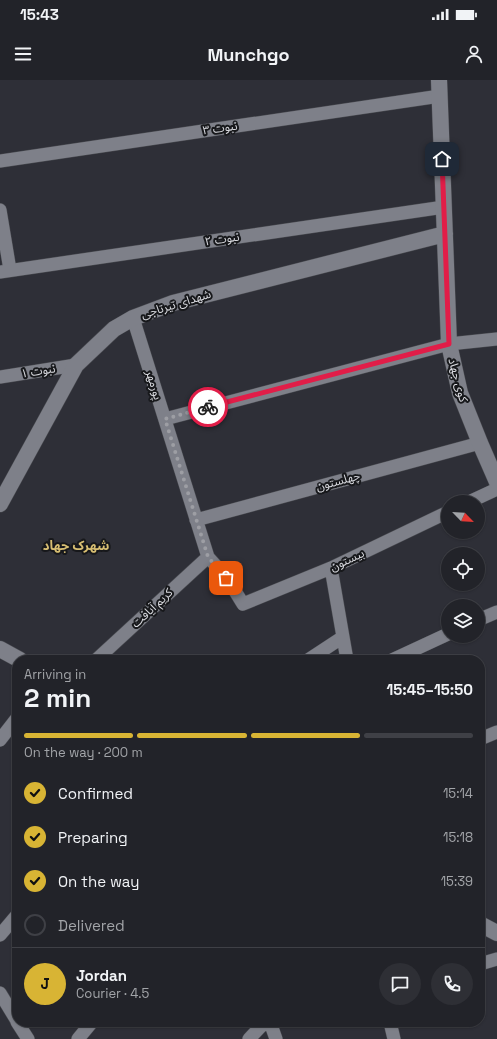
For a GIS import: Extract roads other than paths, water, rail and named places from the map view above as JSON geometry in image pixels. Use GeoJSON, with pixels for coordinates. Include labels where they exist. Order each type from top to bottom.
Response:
{"type":"FeatureCollection","features":[{"type":"Feature","properties":{"kind":"street","name":"نبوت ۳"},"geometry":{"type":"LineString","coordinates":[[0,161],[440,88]]}},
{"type":"Feature","properties":{"kind":"street","name":"کوی جهاد"},"geometry":{"type":"LineString","coordinates":[[440,88],[449,344],[460,393],[497,482]]}},
{"type":"Feature","properties":{"kind":"street","name":"نبوت ۲"},"geometry":{"type":"LineString","coordinates":[[5,271],[444,207]]}},
{"type":"Feature","properties":{"kind":"street"},"geometry":{"type":"LineString","coordinates":[[0,210],[5,271]]}},
{"type":"Feature","properties":{"kind":"street","name":"شهدای تیرتاجی"},"geometry":{"type":"LineString","coordinates":[[0,504],[76,364],[114,329],[133,318],[173,303],[445,234]]}},
{"type":"Feature","properties":{"kind":"street","name":"پورمهر"},"geometry":{"type":"LineString","coordinates":[[133,318],[208,557],[226,578],[243,604]]}},
{"type":"Feature","properties":{"kind":"street"},"geometry":{"type":"LineString","coordinates":[[165,419],[449,344],[497,339]]}},
{"type":"Feature","properties":{"kind":"street","name":"نبوت ۱"},"geometry":{"type":"LineString","coordinates":[[0,377],[76,364]]}},
{"type":"Feature","properties":{"kind":"street","name":"چهلستون"},"geometry":{"type":"LineString","coordinates":[[196,520],[480,444]]}},
{"type":"Feature","properties":{"kind":"street"},"geometry":{"type":"LineString","coordinates":[[483,495],[497,488]]}},
{"type":"Feature","properties":{"kind":"street","name":"بیستون"},"geometry":{"type":"LineString","coordinates":[[243,604],[331,568],[441,515]]}},
{"type":"Feature","properties":{"kind":"street","name":"کریم آیافت"},"geometry":{"type":"LineString","coordinates":[[101,655],[208,557]]}},
{"type":"Feature","properties":{"kind":"street"},"geometry":{"type":"LineString","coordinates":[[331,568],[346,655]]}},
{"type":"Feature","properties":{"kind":"street"},"geometry":{"type":"LineString","coordinates":[[485,617],[497,612]]}},
{"type":"Feature","properties":{"kind":"street"},"geometry":{"type":"LineString","coordinates":[[316,655],[343,637]]}},
{"type":"Feature","properties":{"kind":"street"},"geometry":{"type":"LineString","coordinates":[[403,655],[441,637]]}},
{"type":"Feature","properties":{"kind":"street"},"geometry":{"type":"LineString","coordinates":[[0,649],[12,656]]}},
{"type":"Feature","properties":{"kind":"street"},"geometry":{"type":"LineString","coordinates":[[0,740],[12,724]]}},
{"type":"Feature","properties":{"kind":"street"},"geometry":{"type":"LineString","coordinates":[[485,737],[497,732]]}},
{"type":"Feature","properties":{"kind":"street"},"geometry":{"type":"LineString","coordinates":[[0,935],[12,921]]}},
{"type":"Feature","properties":{"kind":"street"},"geometry":{"type":"LineString","coordinates":[[485,927],[497,934]]}},
{"type":"Feature","properties":{"kind":"street"},"geometry":{"type":"LineString","coordinates":[[485,963],[497,959]]}},
{"type":"Feature","properties":{"kind":"street"},"geometry":{"type":"LineString","coordinates":[[0,993],[12,1013]]}},
{"type":"Feature","properties":{"kind":"street"},"geometry":{"type":"LineString","coordinates":[[20,1027],[28,1039]]}},
{"type":"Feature","properties":{"kind":"street"},"geometry":{"type":"LineString","coordinates":[[78,1039],[88,1027]]}},
{"type":"Feature","properties":{"kind":"street"},"geometry":{"type":"LineString","coordinates":[[249,1039],[260,1027]]}},
{"type":"Feature","properties":{"kind":"street"},"geometry":{"type":"LineString","coordinates":[[272,1027],[276,1039]]}},
{"type":"Feature","properties":{"kind":"street"},"geometry":{"type":"LineString","coordinates":[[391,1027],[394,1039]]}},
{"type":"Feature","properties":{"kind":"district","name":"شهرک جهاد"},"geometry":{"type":"Point","coordinates":[76,545]}}]}
